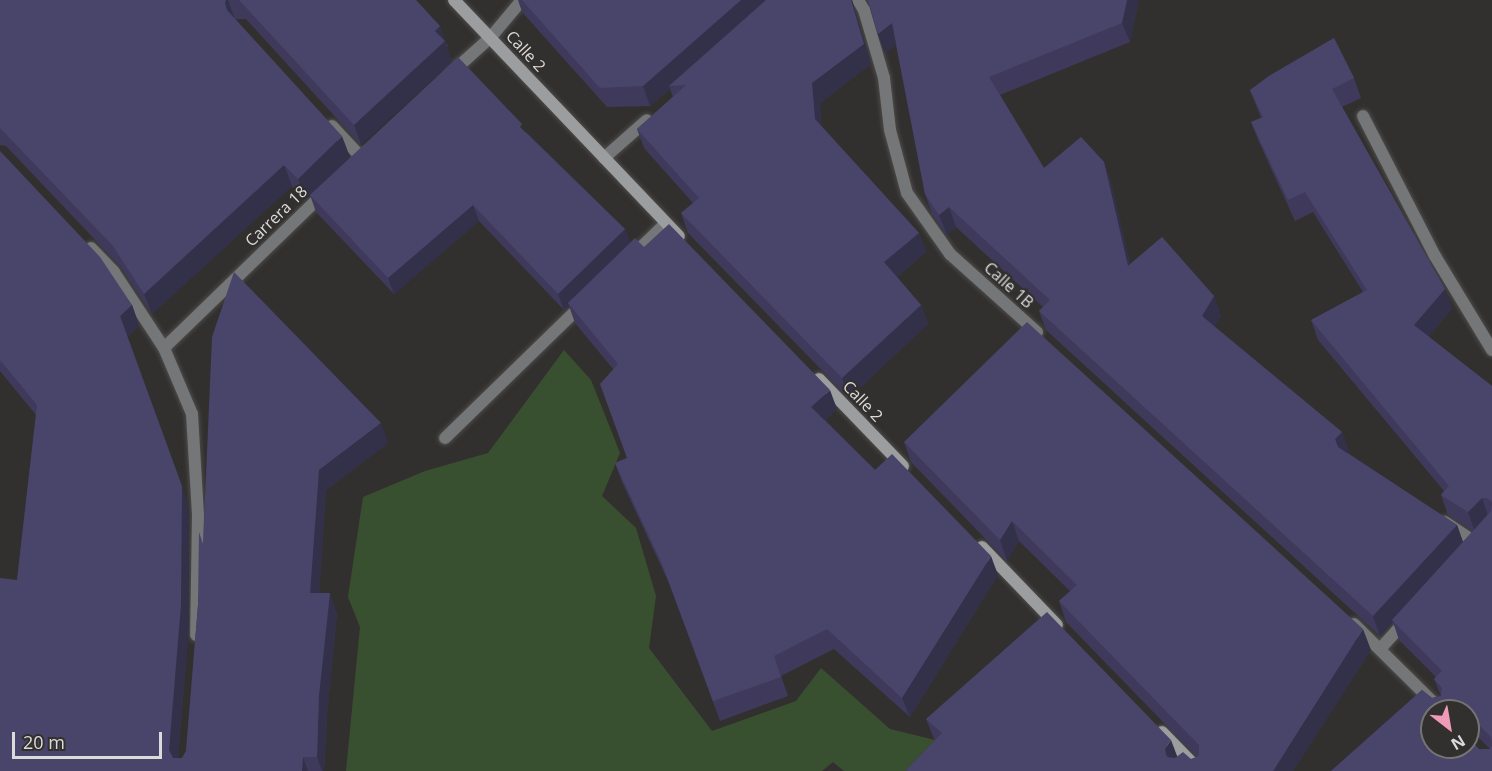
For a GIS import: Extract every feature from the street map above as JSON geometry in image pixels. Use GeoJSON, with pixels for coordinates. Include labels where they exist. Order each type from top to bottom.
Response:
{"type":"FeatureCollection","features":[{"type":"Feature","properties":{"kind":"street","name":"Calle 2"},"geometry":{"type":"LineString","coordinates":[[454,0],[691,249]]}},
{"type":"Feature","properties":{"kind":"street"},"geometry":{"type":"LineString","coordinates":[[439,85],[491,37],[522,0]]}},
{"type":"Feature","properties":{"kind":"street","name":"Calle 1B"},"geometry":{"type":"LineString","coordinates":[[858,0],[864,10],[884,78],[890,130],[907,194],[950,254],[1044,338]]}},
{"type":"Feature","properties":{"kind":"street"},"geometry":{"type":"LineString","coordinates":[[604,158],[657,111]]}},
{"type":"Feature","properties":{"kind":"street"},"geometry":{"type":"LineString","coordinates":[[320,113],[361,158]]}},
{"type":"Feature","properties":{"kind":"street"},"geometry":{"type":"LineString","coordinates":[[1364,116],[1435,256],[1492,350]]}},
{"type":"Feature","properties":{"kind":"street","name":"Carrera 18"},"geometry":{"type":"LineString","coordinates":[[164,348],[335,182]]}},
{"type":"Feature","properties":{"kind":"street"},"geometry":{"type":"LineString","coordinates":[[624,264],[666,223]]}},
{"type":"Feature","properties":{"kind":"street"},"geometry":{"type":"LineString","coordinates":[[81,238],[114,272],[164,348],[192,414],[198,514],[195,649]]}},
{"type":"Feature","properties":{"kind":"street"},"geometry":{"type":"LineString","coordinates":[[445,438],[590,297]]}},
{"type":"Feature","properties":{"kind":"street","name":"Calle 2"},"geometry":{"type":"LineString","coordinates":[[808,368],[916,479]]}},
{"type":"Feature","properties":{"kind":"street"},"geometry":{"type":"LineString","coordinates":[[1438,517],[1476,543]]}},
{"type":"Feature","properties":{"kind":"street"},"geometry":{"type":"LineString","coordinates":[[974,539],[1065,633]]}},
{"type":"Feature","properties":{"kind":"street"},"geometry":{"type":"LineString","coordinates":[[1381,648],[1413,613]]}},
{"type":"Feature","properties":{"kind":"street"},"geometry":{"type":"LineString","coordinates":[[1346,616],[1430,699]]}},
{"type":"Feature","properties":{"kind":"street"},"geometry":{"type":"LineString","coordinates":[[1149,718],[1200,771]]}},
{"type":"Feature","properties":{"kind":"street"},"geometry":{"type":"LineString","coordinates":[[1180,771],[1190,761]]}},
{"type":"Feature","properties":{"kind":"green space"},"geometry":{"type":"Polygon","coordinates":[[[564,350],[591,380],[620,453],[602,496],[636,528],[656,596],[649,648],[712,731],[796,701],[821,668],[890,729],[947,743],[919,771],[844,771],[833,762],[822,771],[346,771],[360,627],[348,597],[363,497],[425,471],[488,453],[564,350]]]}},
{"type":"Feature","properties":{"kind":"building"},"geometry":{"type":"Polygon","coordinates":[[[0,0],[226,0],[227,10],[342,136],[298,179],[284,165],[144,294],[113,246],[0,128],[0,0]]]}},
{"type":"Feature","properties":{"kind":"building"},"geometry":{"type":"Polygon","coordinates":[[[239,0],[416,0],[440,26],[435,31],[445,41],[354,125],[239,0]]]}},
{"type":"Feature","properties":{"kind":"building"},"geometry":{"type":"Polygon","coordinates":[[[522,0],[741,0],[643,86],[600,88],[522,0]]]}},
{"type":"Feature","properties":{"kind":"building"},"geometry":{"type":"Polygon","coordinates":[[[766,0],[851,0],[864,44],[812,83],[815,119],[919,233],[884,262],[921,305],[842,378],[681,213],[699,198],[637,129],[686,85],[669,86],[766,0]]]}},
{"type":"Feature","properties":{"kind":"building"},"geometry":{"type":"Polygon","coordinates":[[[868,0],[1127,0],[1122,23],[989,77],[1044,168],[1081,137],[1104,162],[1128,266],[1162,237],[1214,296],[1202,316],[1342,432],[1335,439],[1338,447],[1457,525],[1373,616],[1039,311],[1050,300],[949,207],[939,215],[925,194],[892,23],[878,34],[868,0]]]}},
{"type":"Feature","properties":{"kind":"building"},"geometry":{"type":"Polygon","coordinates":[[[1334,38],[1354,78],[1332,89],[1445,289],[1414,325],[1492,386],[1492,502],[1487,498],[1482,498],[1468,512],[1441,495],[1449,486],[1311,320],[1367,290],[1305,192],[1288,200],[1251,122],[1263,117],[1250,90],[1269,76],[1334,38]]]}},
{"type":"Feature","properties":{"kind":"building"},"geometry":{"type":"Polygon","coordinates":[[[458,57],[522,124],[520,127],[625,229],[558,294],[473,205],[388,278],[310,195],[458,57]]]}},
{"type":"Feature","properties":{"kind":"building"},"geometry":{"type":"Polygon","coordinates":[[[0,151],[100,257],[132,305],[120,316],[182,486],[181,605],[169,750],[173,758],[182,758],[186,751],[198,606],[199,532],[203,544],[212,337],[234,272],[381,423],[319,470],[310,593],[330,593],[319,695],[317,757],[303,757],[302,771],[0,771],[0,578],[17,580],[37,405],[0,360],[0,151]]]}},
{"type":"Feature","properties":{"kind":"building"},"geometry":{"type":"Polygon","coordinates":[[[669,224],[830,390],[811,407],[875,470],[892,454],[991,556],[902,698],[827,629],[774,656],[781,677],[713,701],[662,564],[615,463],[627,458],[600,384],[618,364],[568,303],[635,238],[644,247],[669,224]]]}},
{"type":"Feature","properties":{"kind":"building"},"geometry":{"type":"Polygon","coordinates":[[[1027,322],[1363,629],[1273,771],[906,770],[942,733],[926,719],[1047,612],[1171,740],[1165,749],[1167,757],[1175,758],[1183,752],[1191,759],[1199,756],[1199,745],[1059,601],[1077,585],[1012,521],[1000,540],[904,442],[1027,322]]]}},
{"type":"Feature","properties":{"kind":"building"},"geometry":{"type":"Polygon","coordinates":[[[1492,504],[1492,742],[1491,737],[1480,726],[1480,699],[1420,699],[1420,759],[1480,759],[1480,749],[1490,749],[1492,745],[1492,771],[1331,771],[1422,690],[1432,698],[1441,696],[1442,688],[1434,679],[1442,671],[1392,620],[1491,511],[1492,504]]]}}]}
